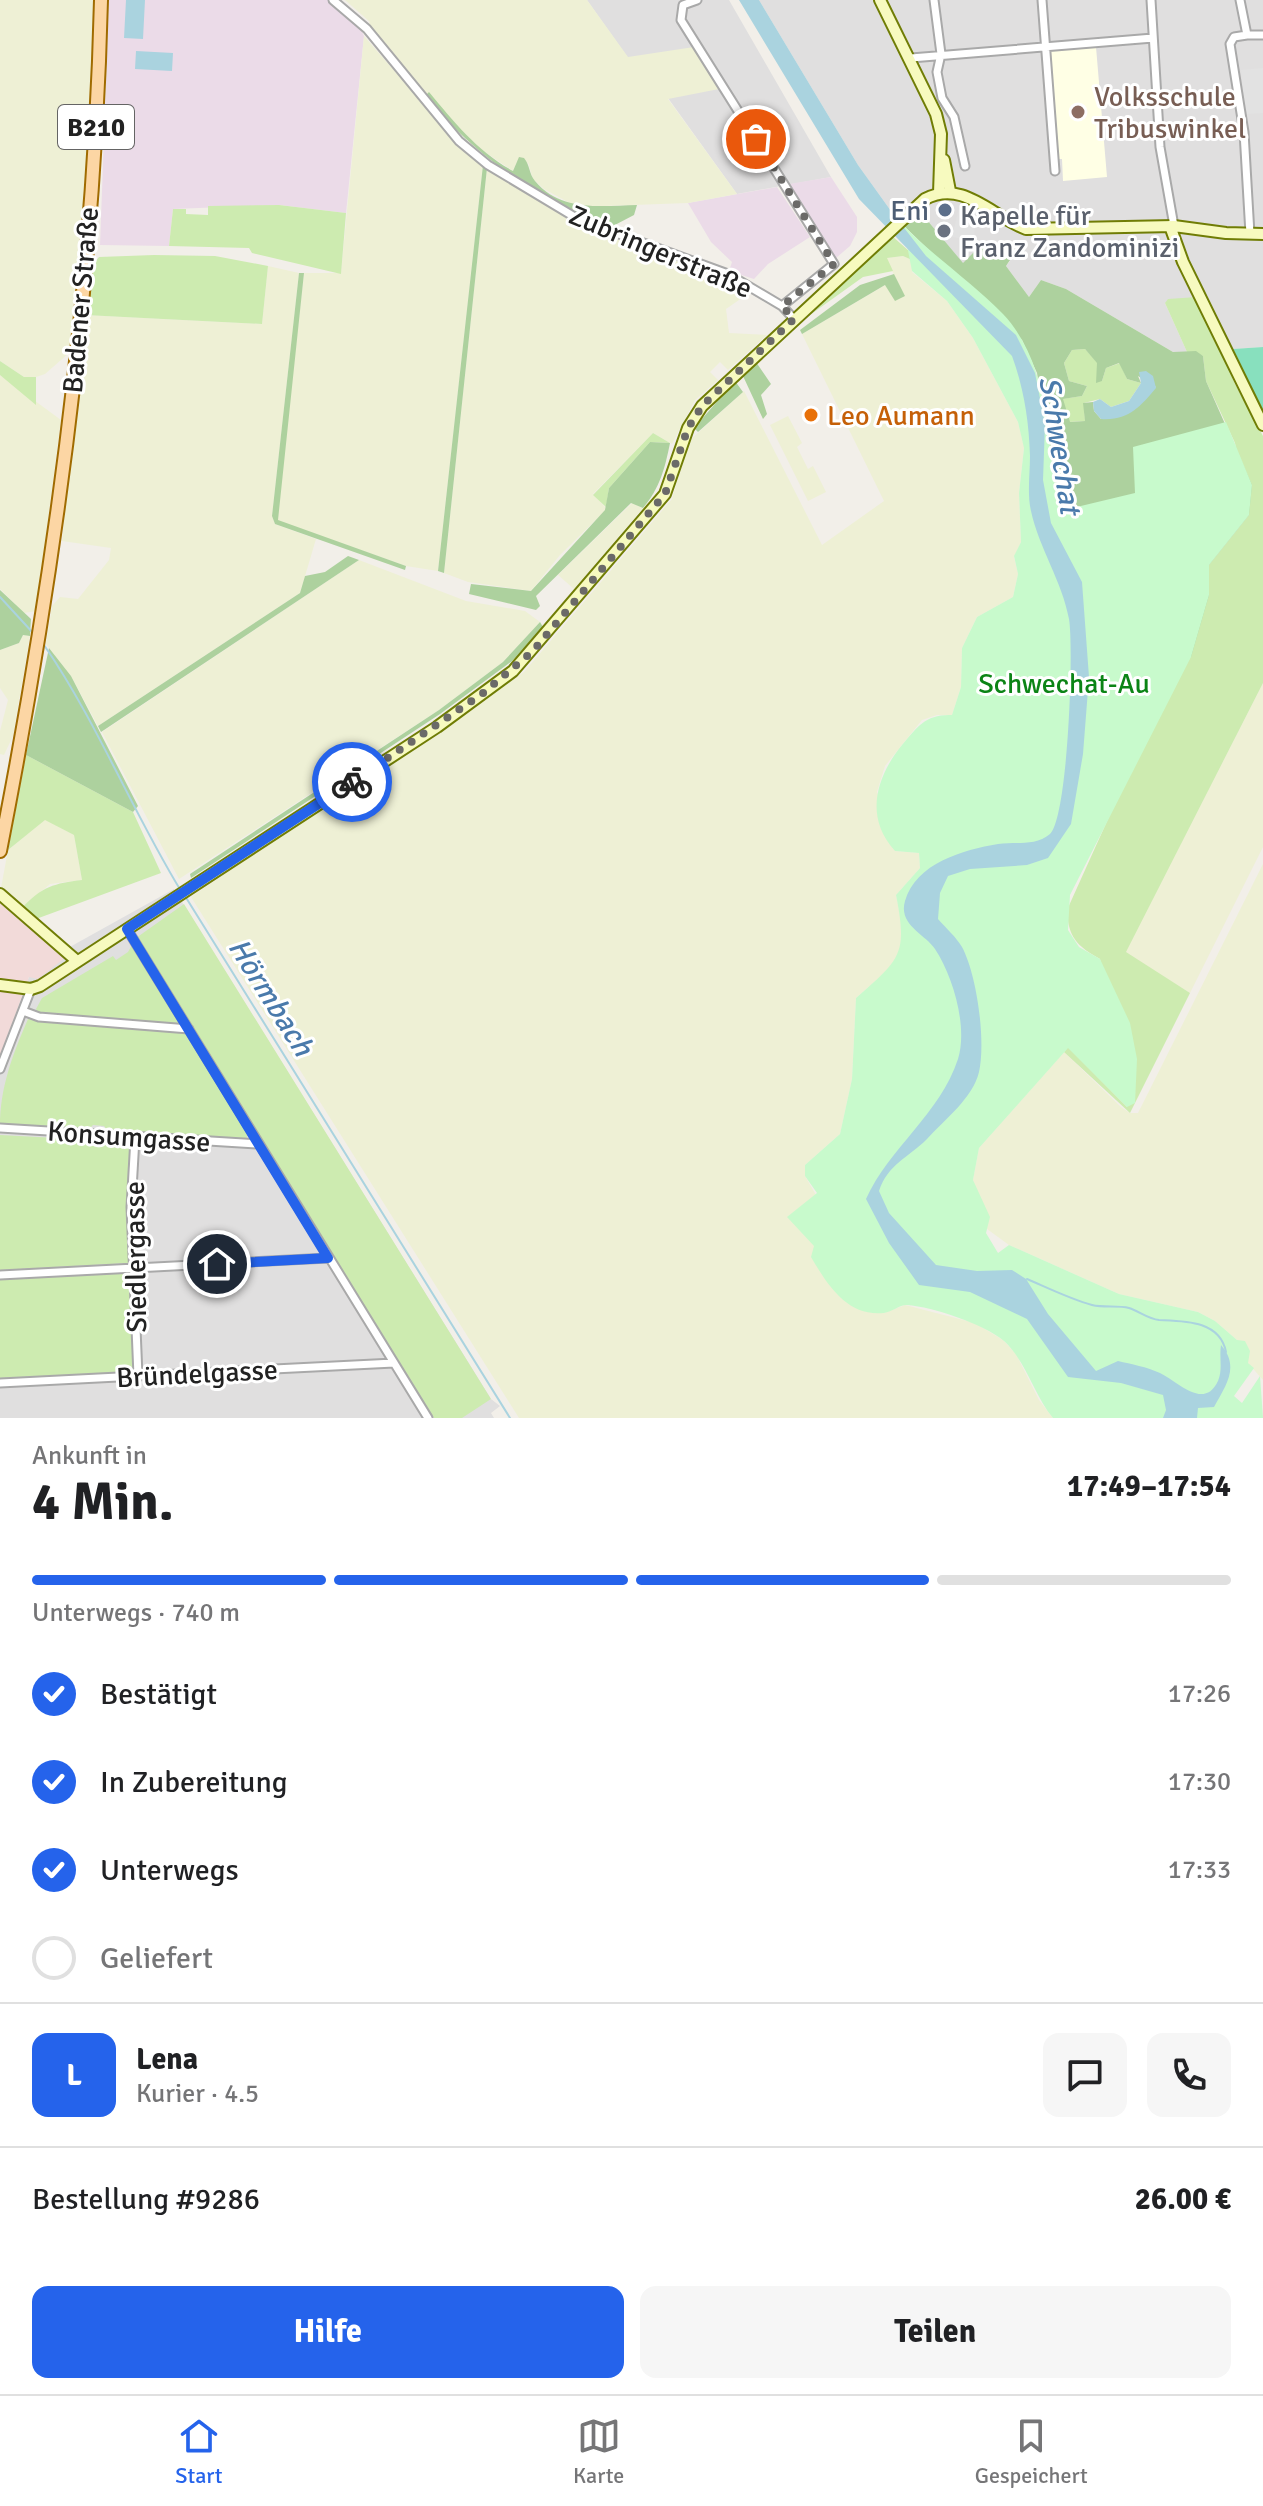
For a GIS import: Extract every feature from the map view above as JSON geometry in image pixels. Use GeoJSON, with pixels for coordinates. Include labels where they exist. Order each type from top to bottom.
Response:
{"type":"FeatureCollection","features":[{"type":"Feature","properties":{"kind":"main road","name":"Badener Straße"},"geometry":{"type":"LineString","coordinates":[[5,797],[27,709],[45,598],[85,260],[99,85],[101,0]]}},
{"type":"Feature","properties":{"kind":"main road","name":"B210"},"geometry":{"type":"LineString","coordinates":[[0,851],[5,797]]}},
{"type":"Feature","properties":{"kind":"street","name":"Zubringerstraße"},"geometry":{"type":"LineString","coordinates":[[333,0],[367,29],[459,141],[488,165],[578,219],[728,274],[782,306],[794,319]]}},
{"type":"Feature","properties":{"kind":"street"},"geometry":{"type":"LineString","coordinates":[[697,0],[683,5],[681,20],[834,264],[782,306]]}},
{"type":"Feature","properties":{"kind":"street"},"geometry":{"type":"LineString","coordinates":[[880,0],[936,114],[945,192]]}},
{"type":"Feature","properties":{"kind":"street"},"geometry":{"type":"LineString","coordinates":[[934,0],[941,54],[937,72],[942,98],[954,117],[965,166]]}},
{"type":"Feature","properties":{"kind":"street"},"geometry":{"type":"LineString","coordinates":[[1042,0],[1055,171]]}},
{"type":"Feature","properties":{"kind":"street"},"geometry":{"type":"LineString","coordinates":[[1151,0],[1160,147],[1183,262],[1263,425]]}},
{"type":"Feature","properties":{"kind":"street"},"geometry":{"type":"LineString","coordinates":[[1240,0],[1247,35]]}},
{"type":"Feature","properties":{"kind":"street"},"geometry":{"type":"LineString","coordinates":[[1250,234],[1244,132],[1230,44],[1234,37],[1263,35]]}},
{"type":"Feature","properties":{"kind":"street"},"geometry":{"type":"LineString","coordinates":[[911,58],[1153,38]]}},
{"type":"Feature","properties":{"kind":"street"},"geometry":{"type":"LineString","coordinates":[[942,154],[948,170],[972,199],[1005,222],[1026,229],[1176,227],[1263,234]]}},
{"type":"Feature","properties":{"kind":"street"},"geometry":{"type":"LineString","coordinates":[[945,192],[948,170]]}},
{"type":"Feature","properties":{"kind":"street"},"geometry":{"type":"LineString","coordinates":[[0,985],[31,989],[77,961],[437,727],[513,671],[665,494],[688,428],[702,406],[909,211],[945,192],[972,199]]}},
{"type":"Feature","properties":{"kind":"street"},"geometry":{"type":"LineString","coordinates":[[0,894],[77,961]]}},
{"type":"Feature","properties":{"kind":"street"},"geometry":{"type":"LineString","coordinates":[[127,929],[428,1418]]}},
{"type":"Feature","properties":{"kind":"street"},"geometry":{"type":"LineString","coordinates":[[0,1069],[31,989]]}},
{"type":"Feature","properties":{"kind":"street"},"geometry":{"type":"LineString","coordinates":[[23,1011],[39,1017],[189,1029]]}},
{"type":"Feature","properties":{"kind":"street","name":"Konsumgasse"},"geometry":{"type":"LineString","coordinates":[[0,1128],[258,1144]]}},
{"type":"Feature","properties":{"kind":"street","name":"Siedlergasse"},"geometry":{"type":"LineString","coordinates":[[135,1138],[133,1268],[138,1376]]}},
{"type":"Feature","properties":{"kind":"street"},"geometry":{"type":"LineString","coordinates":[[0,1275],[328,1258]]}},
{"type":"Feature","properties":{"kind":"street","name":"Bründelgasse"},"geometry":{"type":"LineString","coordinates":[[0,1383],[394,1363]]}},
{"type":"Feature","properties":{"kind":"shaded area"},"geometry":{"type":"Polygon","coordinates":[[[0,0],[95,0],[94,85],[69,353],[45,374],[36,377],[24,377],[0,361],[0,0]]]}},
{"type":"Feature","properties":{"kind":"shaded area"},"geometry":{"type":"Polygon","coordinates":[[[109,0],[329,0],[359,25],[364,36],[346,213],[279,205],[173,209],[169,246],[100,245],[109,0]]]}},
{"type":"Feature","properties":{"kind":"shaded area"},"geometry":{"type":"Polygon","coordinates":[[[345,0],[587,0],[628,57],[694,47],[719,89],[668,99],[737,194],[688,203],[577,207],[544,189],[533,179],[528,163],[517,162],[513,171],[476,146],[425,96],[366,25],[370,22],[345,0]]]}},
{"type":"Feature","properties":{"kind":"shaded area"},"geometry":{"type":"Polygon","coordinates":[[[587,0],[729,0],[831,177],[737,194],[668,98],[628,58],[587,0]]]}},
{"type":"Feature","properties":{"kind":"shaded area"},"geometry":{"type":"Polygon","coordinates":[[[759,0],[1263,0],[1263,347],[1233,349],[1207,295],[1165,303],[1187,352],[1173,352],[1066,289],[1041,280],[1029,297],[1006,266],[1010,261],[963,264],[927,220],[908,220],[891,211],[858,165],[759,0]]]}},
{"type":"Feature","properties":{"kind":"shaded area"},"geometry":{"type":"Polygon","coordinates":[[[364,36],[451,136],[483,165],[438,571],[406,566],[278,521],[277,515],[304,273],[341,273],[364,36]]]}},
{"type":"Feature","properties":{"kind":"shaded area","name":"Volksschule Tribuswinkel"},"geometry":{"type":"Polygon","coordinates":[[[1096,47],[1107,177],[1063,181],[1062,159],[1057,159],[1049,51],[1096,47]]]}},
{"type":"Feature","properties":{"kind":"shaded area"},"geometry":{"type":"Polygon","coordinates":[[[1263,68],[1263,113],[1245,114],[1241,70],[1263,68]]]}},
{"type":"Feature","properties":{"kind":"shaded area"},"geometry":{"type":"Polygon","coordinates":[[[487,168],[575,221],[718,275],[749,293],[726,309],[729,333],[767,335],[728,370],[720,362],[710,372],[718,380],[695,400],[672,444],[653,433],[593,494],[607,509],[560,555],[531,591],[468,582],[444,573],[487,168]]]}},
{"type":"Feature","properties":{"kind":"shaded area"},"geometry":{"type":"Polygon","coordinates":[[[831,177],[857,217],[857,232],[850,246],[836,258],[789,184],[831,177]]]}},
{"type":"Feature","properties":{"kind":"shaded area"},"geometry":{"type":"Polygon","coordinates":[[[777,187],[810,237],[768,264],[754,279],[729,271],[732,262],[711,242],[688,203],[777,187]]]}},
{"type":"Feature","properties":{"kind":"shaded area"},"geometry":{"type":"Polygon","coordinates":[[[961,200],[983,211],[975,221],[974,241],[952,237],[961,200]]]}},
{"type":"Feature","properties":{"kind":"shaded area"},"geometry":{"type":"Polygon","coordinates":[[[903,256],[912,260],[912,272],[947,301],[973,338],[1018,422],[1024,447],[1019,493],[1021,542],[1014,557],[1018,574],[1013,597],[977,617],[962,648],[961,687],[952,715],[937,715],[922,720],[885,766],[877,792],[895,851],[919,853],[920,868],[896,895],[903,930],[900,952],[888,970],[856,998],[852,1079],[840,1134],[805,1165],[805,1176],[884,1313],[905,1305],[975,1323],[1003,1340],[1016,1354],[1039,1400],[1053,1418],[519,1418],[191,897],[524,672],[672,499],[689,441],[744,391],[822,545],[884,501],[802,334],[887,284],[904,296],[886,258],[903,256]]]}},
{"type":"Feature","properties":{"kind":"shaded area"},"geometry":{"type":"Polygon","coordinates":[[[268,266],[299,273],[272,516],[275,524],[316,539],[300,593],[98,726],[71,676],[46,644],[52,606],[60,597],[78,599],[109,560],[111,548],[62,541],[85,315],[262,324],[268,266]]]}},
{"type":"Feature","properties":{"kind":"shaded area"},"geometry":{"type":"Polygon","coordinates":[[[0,375],[61,420],[36,611],[24,613],[0,589],[0,375]]]}},
{"type":"Feature","properties":{"kind":"shaded area"},"geometry":{"type":"Polygon","coordinates":[[[788,416],[802,443],[797,447],[808,469],[813,466],[826,492],[808,501],[770,425],[788,416]]]}},
{"type":"Feature","properties":{"kind":"shaded area"},"geometry":{"type":"Polygon","coordinates":[[[632,503],[643,508],[574,589],[558,575],[632,503]]]}},
{"type":"Feature","properties":{"kind":"shaded area"},"geometry":{"type":"Polygon","coordinates":[[[359,560],[466,601],[525,611],[540,622],[503,662],[439,710],[179,879],[102,732],[359,560]]]}},
{"type":"Feature","properties":{"kind":"shaded area"},"geometry":{"type":"Polygon","coordinates":[[[23,635],[30,636],[13,736],[4,755],[0,754],[0,731],[8,700],[0,688],[0,650],[19,643],[23,635]]]}},
{"type":"Feature","properties":{"kind":"shaded area"},"geometry":{"type":"Polygon","coordinates":[[[1263,683],[1263,847],[1190,993],[1125,953],[1263,683]]]}},
{"type":"Feature","properties":{"kind":"shaded area"},"geometry":{"type":"Polygon","coordinates":[[[45,819],[74,835],[82,880],[50,884],[22,908],[1,888],[8,850],[45,819]]]}},
{"type":"Feature","properties":{"kind":"shaded area"},"geometry":{"type":"Polygon","coordinates":[[[1263,864],[1263,1380],[1248,1363],[1237,1340],[1215,1321],[1198,1312],[1119,1294],[1009,1245],[987,1229],[973,1180],[979,1148],[1064,1052],[1121,1107],[1130,1113],[1138,1113],[1263,864]]]}},
{"type":"Feature","properties":{"kind":"shaded area"},"geometry":{"type":"Polygon","coordinates":[[[0,887],[22,908],[28,927],[66,957],[38,979],[29,977],[0,1057],[0,887]]]}},
{"type":"Feature","properties":{"kind":"shaded area"},"geometry":{"type":"Polygon","coordinates":[[[1,888],[68,948],[174,889],[491,1399],[500,1406],[491,1413],[494,1418],[0,1418],[0,1057],[29,977],[0,896],[1,888]]]}},
{"type":"Feature","properties":{"kind":"green space"},"geometry":{"type":"Polygon","coordinates":[[[429,92],[467,136],[500,163],[513,171],[519,157],[524,158],[535,181],[545,191],[582,205],[637,205],[634,215],[611,227],[533,189],[465,138],[425,96],[429,92]]]}},
{"type":"Feature","properties":{"kind":"green space"},"geometry":{"type":"Polygon","coordinates":[[[483,165],[487,168],[444,573],[438,571],[483,165]]]}},
{"type":"Feature","properties":{"kind":"green space"},"geometry":{"type":"Polygon","coordinates":[[[279,205],[346,213],[341,274],[252,253],[249,248],[169,246],[173,209],[186,209],[186,214],[208,215],[208,206],[279,205]]]}},
{"type":"Feature","properties":{"kind":"green space"},"geometry":{"type":"Polygon","coordinates":[[[908,220],[927,220],[963,263],[983,243],[1010,260],[1006,266],[1029,297],[1041,280],[1066,289],[1173,352],[1196,351],[1203,356],[1206,381],[1252,485],[1249,515],[1209,565],[1209,595],[1191,657],[1060,511],[1037,373],[1022,340],[903,225],[908,220]],[[1085,349],[1072,350],[1064,363],[1069,381],[1087,386],[1082,396],[1063,399],[1070,422],[1085,421],[1083,403],[1093,402],[1094,411],[1101,419],[1156,387],[1138,376],[1141,383],[1127,379],[1119,363],[1106,368],[1102,381],[1096,383],[1097,363],[1085,349]]]}},
{"type":"Feature","properties":{"kind":"green space","name":"Schwechat-Au"},"geometry":{"type":"Polygon","coordinates":[[[903,225],[991,302],[1019,335],[1039,382],[1060,511],[1135,493],[1133,447],[1226,422],[1252,485],[1249,515],[1209,565],[1209,595],[1191,657],[1070,895],[1068,930],[1079,947],[1100,959],[1130,1023],[1137,1059],[1135,1103],[1127,1107],[1068,1048],[979,1148],[973,1180],[990,1217],[986,1233],[998,1253],[1009,1245],[1119,1294],[1198,1312],[1215,1321],[1237,1340],[1245,1341],[1250,1351],[1248,1363],[1254,1368],[1234,1396],[1242,1403],[1260,1376],[1263,1418],[1053,1418],[1012,1349],[984,1328],[918,1306],[904,1305],[887,1312],[871,1313],[849,1304],[831,1288],[811,1257],[814,1246],[787,1217],[817,1193],[805,1176],[805,1165],[840,1134],[852,1079],[856,998],[882,974],[897,954],[901,931],[896,895],[920,868],[919,853],[895,851],[885,838],[877,811],[880,784],[893,757],[918,727],[929,719],[952,715],[961,687],[962,648],[977,617],[1013,597],[1018,574],[1014,556],[1021,542],[1019,493],[1024,448],[1018,422],[973,338],[947,301],[912,271],[903,225]]]}},
{"type":"Feature","properties":{"kind":"green space"},"geometry":{"type":"Polygon","coordinates":[[[892,236],[909,251],[912,260],[903,256],[887,258],[893,271],[863,277],[796,325],[892,236]]]}},
{"type":"Feature","properties":{"kind":"green space"},"geometry":{"type":"Polygon","coordinates":[[[215,256],[268,266],[262,324],[85,315],[90,268],[99,257],[215,256]]]}},
{"type":"Feature","properties":{"kind":"green space"},"geometry":{"type":"Polygon","coordinates":[[[299,273],[304,273],[278,520],[406,566],[405,570],[275,524],[272,516],[299,273]]]}},
{"type":"Feature","properties":{"kind":"green space"},"geometry":{"type":"Polygon","coordinates":[[[894,274],[905,296],[895,301],[885,285],[802,334],[800,330],[860,285],[894,274]]]}},
{"type":"Feature","properties":{"kind":"green space"},"geometry":{"type":"Polygon","coordinates":[[[1197,297],[1235,384],[1263,436],[1263,683],[1126,952],[1190,993],[1130,1113],[1064,1052],[1068,1047],[1127,1107],[1100,959],[1075,940],[1069,927],[1067,910],[1209,595],[1209,565],[1249,515],[1235,443],[1206,381],[1203,356],[1187,352],[1165,303],[1168,299],[1197,297]]]}},
{"type":"Feature","properties":{"kind":"green space"},"geometry":{"type":"Polygon","coordinates":[[[1263,347],[1263,410],[1233,349],[1263,347]]]}},
{"type":"Feature","properties":{"kind":"green space"},"geometry":{"type":"Polygon","coordinates":[[[1085,349],[1098,363],[1102,381],[1106,368],[1120,363],[1127,379],[1141,383],[1129,401],[1111,407],[1100,399],[1084,403],[1085,421],[1069,422],[1062,399],[1082,396],[1087,386],[1069,381],[1064,363],[1072,350],[1085,349]]]}},
{"type":"Feature","properties":{"kind":"green space"},"geometry":{"type":"Polygon","coordinates":[[[0,361],[24,377],[36,377],[36,405],[0,375],[0,361]]]}},
{"type":"Feature","properties":{"kind":"green space"},"geometry":{"type":"Polygon","coordinates":[[[756,362],[771,384],[761,395],[767,414],[763,419],[743,376],[756,362]]]}},
{"type":"Feature","properties":{"kind":"green space"},"geometry":{"type":"Polygon","coordinates":[[[735,381],[743,392],[698,432],[694,428],[735,381]]]}},
{"type":"Feature","properties":{"kind":"green space"},"geometry":{"type":"Polygon","coordinates":[[[653,433],[670,443],[650,442],[609,488],[606,507],[593,495],[653,433]]]}},
{"type":"Feature","properties":{"kind":"green space"},"geometry":{"type":"Polygon","coordinates":[[[650,442],[670,443],[654,493],[643,508],[631,503],[536,596],[540,606],[536,610],[469,594],[471,584],[531,591],[605,510],[609,488],[650,442]]]}},
{"type":"Feature","properties":{"kind":"green space"},"geometry":{"type":"Polygon","coordinates":[[[348,556],[359,560],[101,732],[98,726],[300,593],[305,576],[325,572],[348,556]]]}},
{"type":"Feature","properties":{"kind":"green space"},"geometry":{"type":"Polygon","coordinates":[[[0,590],[31,619],[30,636],[23,635],[19,643],[0,650],[0,590]]]}},
{"type":"Feature","properties":{"kind":"green space"},"geometry":{"type":"Polygon","coordinates":[[[540,622],[543,627],[512,661],[440,714],[191,878],[190,874],[439,710],[503,662],[540,622]]]}},
{"type":"Feature","properties":{"kind":"green space"},"geometry":{"type":"Polygon","coordinates":[[[49,648],[71,676],[138,806],[133,812],[26,755],[49,648]]]}},
{"type":"Feature","properties":{"kind":"green space"},"geometry":{"type":"Polygon","coordinates":[[[26,755],[133,812],[161,873],[36,919],[22,908],[49,887],[82,880],[74,835],[45,820],[8,850],[26,755]]]}},
{"type":"Feature","properties":{"kind":"green space"},"geometry":{"type":"Polygon","coordinates":[[[184,904],[491,1399],[462,1418],[434,1418],[136,938],[184,904]]]}},
{"type":"Feature","properties":{"kind":"green space"},"geometry":{"type":"Polygon","coordinates":[[[132,945],[180,1022],[176,1026],[38,1013],[36,1009],[42,998],[113,956],[116,960],[132,945]]]}},
{"type":"Feature","properties":{"kind":"green space"},"geometry":{"type":"Polygon","coordinates":[[[28,1019],[186,1033],[248,1134],[246,1140],[108,1131],[104,1126],[93,1125],[89,1129],[0,1126],[8,1072],[28,1019]]]}},
{"type":"Feature","properties":{"kind":"green space"},"geometry":{"type":"Polygon","coordinates":[[[0,1135],[132,1142],[129,1263],[0,1270],[0,1135]]]}},
{"type":"Feature","properties":{"kind":"green space"},"geometry":{"type":"Polygon","coordinates":[[[126,1273],[131,1277],[133,1372],[0,1378],[0,1278],[126,1273]]]}},
{"type":"Feature","properties":{"kind":"water"},"geometry":{"type":"Polygon","coordinates":[[[126,0],[145,0],[143,39],[124,38],[126,0]]]}},
{"type":"Feature","properties":{"kind":"water"},"geometry":{"type":"Polygon","coordinates":[[[739,0],[759,0],[858,165],[926,256],[1016,335],[1035,373],[1045,424],[1043,480],[1051,523],[1082,582],[1089,677],[1083,754],[1071,824],[1048,858],[1027,865],[970,869],[948,876],[940,893],[938,919],[962,947],[972,974],[981,1026],[979,1072],[964,1100],[927,1139],[893,1168],[879,1191],[889,1213],[936,1265],[977,1271],[1012,1270],[1026,1279],[1048,1314],[1096,1371],[1118,1361],[1155,1371],[1190,1391],[1205,1394],[1218,1381],[1221,1345],[1230,1361],[1229,1376],[1214,1407],[1198,1408],[1197,1418],[1163,1418],[1166,1410],[1163,1395],[1121,1383],[1068,1377],[1027,1319],[970,1292],[919,1285],[889,1243],[866,1199],[888,1163],[939,1097],[950,1079],[961,1046],[960,1017],[948,973],[935,949],[905,917],[905,901],[919,877],[942,860],[1004,843],[1038,841],[1050,834],[1056,821],[1065,766],[1070,695],[1069,619],[1031,511],[1027,418],[1012,356],[859,199],[739,0]]]}},
{"type":"Feature","properties":{"kind":"water"},"geometry":{"type":"Polygon","coordinates":[[[136,51],[173,53],[172,71],[135,69],[136,51]]]}},
{"type":"Feature","properties":{"kind":"water"},"geometry":{"type":"Polygon","coordinates":[[[1146,371],[1153,376],[1156,388],[1144,401],[1119,418],[1101,419],[1094,411],[1093,402],[1100,399],[1111,407],[1129,401],[1141,383],[1139,372],[1146,371]]]}},
{"type":"Feature","properties":{"kind":"waterway","name":"Hörmbach"},"geometry":{"type":"LineString","coordinates":[[0,597],[34,634]]}},
{"type":"Feature","properties":{"kind":"waterway","name":"Hörmbach"},"geometry":{"type":"LineString","coordinates":[[44,645],[81,705],[181,891]]}},
{"type":"Feature","properties":{"kind":"waterway","name":"Hörmbach"},"geometry":{"type":"LineString","coordinates":[[185,896],[510,1418]]}},
{"type":"Feature","properties":{"kind":"waterway"},"geometry":{"type":"LineString","coordinates":[[1027,1279],[1092,1305],[1125,1307],[1155,1319],[1199,1324],[1216,1334],[1226,1352]]}},
{"type":"Feature","properties":{"kind":"way so far"},"geometry":{"type":"LineString","coordinates":[[352,782],[437,727],[513,671],[533,651],[665,494],[688,428],[702,406],[794,319],[782,306],[834,264],[756,139]]}},
{"type":"Feature","properties":{"kind":"place","name":"Volksschule Tribuswinkel"},"geometry":{"type":"Point","coordinates":[1078,112]}},
{"type":"Feature","properties":{"kind":"place","name":"Eni"},"geometry":{"type":"Point","coordinates":[945,210]}},
{"type":"Feature","properties":{"kind":"place","name":"Kapelle für Franz Zandominizi"},"geometry":{"type":"Point","coordinates":[944,231]}},
{"type":"Feature","properties":{"kind":"place","name":"Leo Aumann"},"geometry":{"type":"Point","coordinates":[811,415]}},
{"type":"Feature","properties":{"kind":"route"},"geometry":{"type":"LineString","coordinates":[[217,1264],[328,1258],[127,929],[352,782]]}},
{"type":"Feature","properties":{"kind":"water label","name":"Schwechat"},"geometry":{"type":"Point","coordinates":[1060,445]}}]}
